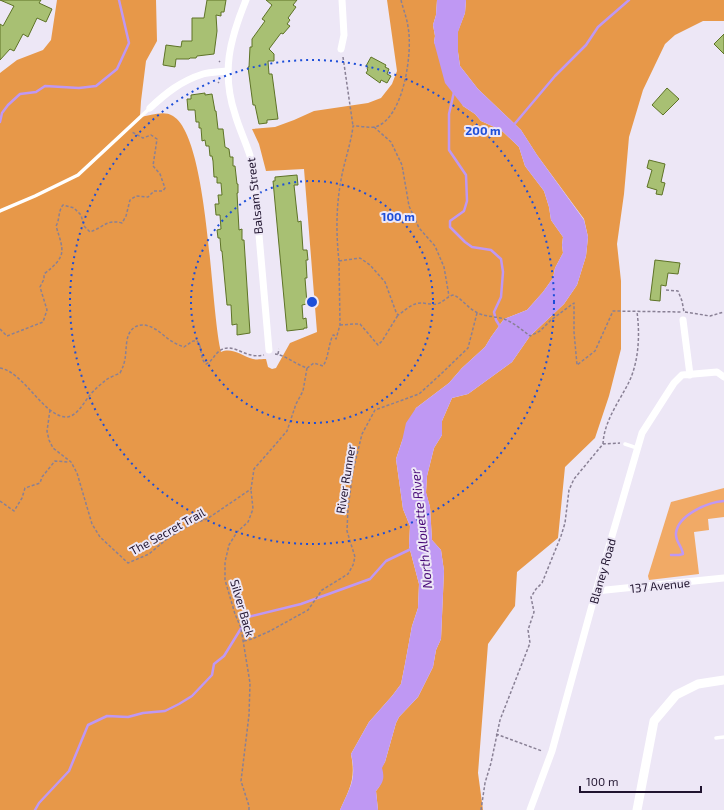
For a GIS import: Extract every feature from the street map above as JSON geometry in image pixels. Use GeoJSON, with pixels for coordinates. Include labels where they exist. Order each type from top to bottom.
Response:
{"type":"FeatureCollection","features":[{"type":"Feature","properties":{"kind":"street","name":"Balsam Street"},"geometry":{"type":"LineString","coordinates":[[246,0],[232,39],[228,56],[228,71],[230,96],[234,114],[251,155],[253,166],[269,353]]}},
{"type":"Feature","properties":{"kind":"street"},"geometry":{"type":"LineString","coordinates":[[341,49],[344,35],[342,0]]}},
{"type":"Feature","properties":{"kind":"street"},"geometry":{"type":"LineString","coordinates":[[150,108],[182,82],[204,74],[228,71]]}},
{"type":"Feature","properties":{"kind":"street"},"geometry":{"type":"LineString","coordinates":[[684,320],[690,375]]}},
{"type":"Feature","properties":{"kind":"street","name":"Blaney Road"},"geometry":{"type":"LineString","coordinates":[[530,810],[552,751],[596,591],[642,433],[674,383],[682,375],[717,372],[724,376]]}},
{"type":"Feature","properties":{"kind":"street","name":"137 Avenue"},"geometry":{"type":"LineString","coordinates":[[596,591],[724,578]]}},
{"type":"Feature","properties":{"kind":"street"},"geometry":{"type":"LineString","coordinates":[[637,810],[654,721],[676,695],[698,684],[724,680]]}},
{"type":"Feature","properties":{"kind":"lane"},"geometry":{"type":"LineString","coordinates":[[0,211],[78,175],[150,108]]}},
{"type":"Feature","properties":{"kind":"lane"},"geometry":{"type":"LineString","coordinates":[[625,444],[637,448]]}},
{"type":"Feature","properties":{"kind":"lane"},"geometry":{"type":"LineString","coordinates":[[716,738],[724,737]]}},
{"type":"Feature","properties":{"kind":"path"},"geometry":{"type":"LineString","coordinates":[[354,126],[374,127],[382,124],[392,115],[401,97],[408,61],[409,42],[408,27],[400,0]]}},
{"type":"Feature","properties":{"kind":"path"},"geometry":{"type":"LineString","coordinates":[[251,490],[254,469],[287,431],[296,404],[303,391],[307,368],[314,363],[323,366],[329,352],[332,335],[336,339],[338,338],[340,325],[339,261],[337,238],[338,203],[342,174],[346,156],[352,140],[354,126],[345,63],[341,49]]}},
{"type":"Feature","properties":{"kind":"path"},"geometry":{"type":"LineString","coordinates":[[374,127],[391,142],[402,165],[409,206],[419,228],[435,246],[444,267],[449,296]]}},
{"type":"Feature","properties":{"kind":"path"},"geometry":{"type":"LineString","coordinates":[[0,329],[7,336],[43,322],[47,310],[40,287],[44,274],[57,264],[63,250],[56,226],[59,222],[60,209],[63,206],[74,208],[81,215],[84,226],[90,232],[108,222],[114,221],[122,223],[126,216],[130,200],[136,196],[148,197],[154,191],[163,191],[165,188],[160,174],[153,166],[157,139],[151,135],[143,138],[127,129]]}},
{"type":"Feature","properties":{"kind":"path"},"geometry":{"type":"LineString","coordinates":[[339,261],[360,258],[370,265],[385,282],[398,315]]}},
{"type":"Feature","properties":{"kind":"path"},"geometry":{"type":"LineString","coordinates":[[666,290],[678,291],[684,312]]}},
{"type":"Feature","properties":{"kind":"path"},"geometry":{"type":"LineString","coordinates":[[340,325],[360,324],[378,345],[398,315],[405,309],[420,302],[436,304],[444,301],[449,296],[454,295],[460,298],[466,305],[477,313],[504,319],[517,326],[530,336],[540,331],[551,320],[574,303],[577,365],[595,351],[613,311],[691,312],[710,316],[724,312]]}},
{"type":"Feature","properties":{"kind":"path"},"geometry":{"type":"LineString","coordinates":[[481,810],[485,783],[491,763],[500,720],[530,642],[528,630],[534,612],[531,597],[542,583],[561,536],[565,523],[569,490],[574,479],[603,444],[608,420],[630,380],[638,351],[639,330],[637,312]]}},
{"type":"Feature","properties":{"kind":"path","name":"River Runner"},"geometry":{"type":"LineString","coordinates":[[244,641],[270,631],[308,610],[322,590],[348,574],[355,557],[347,531],[348,508],[353,471],[362,434],[375,410],[419,394],[468,348],[477,313]]}},
{"type":"Feature","properties":{"kind":"path"},"geometry":{"type":"LineString","coordinates":[[0,368],[5,369],[22,381],[50,410],[65,417],[74,414],[89,396],[107,379],[120,373],[126,356],[127,339],[133,328],[139,324],[155,329],[168,339],[184,347],[193,341],[197,341],[200,345],[202,360],[206,364],[210,362],[220,351],[227,348],[252,356],[269,353],[278,354],[307,368]]}},
{"type":"Feature","properties":{"kind":"path"},"geometry":{"type":"LineString","coordinates":[[278,354],[279,349]]}},
{"type":"Feature","properties":{"kind":"path","name":"The Secret Trail"},"geometry":{"type":"LineString","coordinates":[[50,410],[47,431],[49,440],[54,448],[71,462],[77,473],[92,524],[100,537],[128,563],[149,554],[168,538],[192,524],[207,519],[251,490]]}},
{"type":"Feature","properties":{"kind":"path"},"geometry":{"type":"LineString","coordinates":[[603,444],[625,444]]}},
{"type":"Feature","properties":{"kind":"path"},"geometry":{"type":"LineString","coordinates":[[0,501],[14,511],[22,498],[25,488],[40,483],[42,477],[56,461],[71,462]]}},
{"type":"Feature","properties":{"kind":"path","name":"Silver Back"},"geometry":{"type":"LineString","coordinates":[[249,810],[250,806],[241,781],[249,715],[250,683],[242,628],[235,614],[225,580],[225,562],[229,545],[237,532],[248,522],[253,509],[251,490]]}},
{"type":"Feature","properties":{"kind":"path"},"geometry":{"type":"LineString","coordinates":[[496,734],[542,751]]}},
{"type":"Feature","properties":{"kind":"shaded area"},"geometry":{"type":"Polygon","coordinates":[[[57,0],[156,0],[157,41],[146,61],[140,117],[161,113],[173,116],[185,131],[194,156],[201,188],[217,330],[221,352],[237,352],[253,359],[266,359],[268,367],[272,369],[276,368],[290,343],[317,332],[304,169],[266,171],[259,144],[252,129],[275,127],[314,111],[368,103],[381,98],[392,84],[397,71],[387,0],[437,0],[436,15],[433,25],[435,36],[434,42],[463,106],[475,114],[481,121],[501,130],[519,147],[525,166],[544,191],[551,220],[563,237],[563,253],[555,268],[553,278],[543,292],[527,310],[504,319],[485,347],[462,368],[449,383],[416,408],[402,441],[396,459],[403,509],[410,526],[409,546],[419,584],[418,608],[412,626],[401,684],[369,722],[351,754],[353,770],[351,783],[340,810],[0,810],[0,73],[17,60],[43,50],[51,40],[57,0]]]}},
{"type":"Feature","properties":{"kind":"shaded area"},"geometry":{"type":"Polygon","coordinates":[[[466,0],[724,0],[724,21],[703,21],[675,35],[665,44],[643,90],[629,137],[624,194],[617,244],[621,281],[621,349],[609,396],[595,438],[565,467],[558,538],[517,572],[515,606],[488,644],[478,773],[483,810],[378,810],[376,791],[382,781],[381,768],[385,762],[396,723],[399,717],[418,697],[433,667],[436,650],[441,639],[444,571],[441,550],[432,540],[430,507],[426,493],[427,476],[434,448],[442,435],[442,421],[452,398],[468,394],[512,362],[530,336],[564,304],[577,285],[586,256],[588,237],[584,219],[537,155],[521,130],[478,89],[460,66],[458,31],[465,13],[466,0]]]}},
{"type":"Feature","properties":{"kind":"shaded area"},"geometry":{"type":"Polygon","coordinates":[[[724,488],[724,517],[708,519],[709,530],[694,532],[699,574],[649,580],[648,576],[671,502],[724,488]]]}},
{"type":"Feature","properties":{"kind":"water","name":"North Alouette River"},"geometry":{"type":"Polygon","coordinates":[[[437,0],[466,0],[465,13],[458,32],[460,66],[478,89],[521,130],[537,155],[584,220],[588,237],[586,256],[577,285],[564,304],[530,336],[512,362],[468,394],[452,398],[442,421],[442,435],[434,448],[427,476],[426,492],[430,507],[432,540],[441,550],[444,571],[441,639],[436,650],[433,667],[418,697],[399,717],[396,723],[382,768],[383,781],[376,791],[378,810],[340,810],[352,783],[353,763],[351,754],[369,722],[401,684],[412,626],[418,608],[419,584],[409,546],[410,526],[403,509],[396,459],[406,423],[416,408],[449,383],[462,368],[485,347],[504,319],[527,310],[553,278],[555,268],[563,253],[563,237],[551,220],[544,191],[525,166],[519,147],[501,130],[481,121],[475,114],[463,106],[445,83],[434,42],[435,36],[433,25],[436,15],[437,0]]]}},
{"type":"Feature","properties":{"kind":"building"},"geometry":{"type":"Polygon","coordinates":[[[0,0],[41,0],[39,3],[52,9],[46,22],[37,18],[28,37],[23,34],[14,51],[10,49],[0,60],[0,24],[3,26],[14,6],[0,0]]]}},
{"type":"Feature","properties":{"kind":"building"},"geometry":{"type":"Polygon","coordinates":[[[207,0],[226,0],[224,12],[221,12],[221,16],[216,15],[217,31],[214,54],[197,56],[196,58],[189,59],[176,59],[175,67],[163,65],[166,45],[181,47],[182,41],[192,41],[192,18],[204,18],[207,0]]]}},
{"type":"Feature","properties":{"kind":"building"},"geometry":{"type":"Polygon","coordinates":[[[266,0],[297,0],[293,5],[296,7],[288,18],[290,20],[287,24],[290,26],[283,34],[281,33],[269,49],[274,54],[274,61],[268,61],[269,74],[272,74],[278,119],[267,120],[267,123],[259,124],[255,105],[253,105],[248,67],[252,39],[265,21],[262,19],[272,5],[266,0]]]}},
{"type":"Feature","properties":{"kind":"building"},"geometry":{"type":"Polygon","coordinates":[[[724,34],[724,54],[714,44],[724,34]]]}},
{"type":"Feature","properties":{"kind":"building"},"geometry":{"type":"Polygon","coordinates":[[[371,57],[386,65],[385,67],[389,69],[387,74],[391,76],[387,83],[381,80],[380,83],[366,73],[368,67],[366,66],[371,57]]]}},
{"type":"Feature","properties":{"kind":"building"},"geometry":{"type":"Polygon","coordinates":[[[667,88],[679,99],[663,115],[652,105],[667,88]]]}},
{"type":"Feature","properties":{"kind":"building"},"geometry":{"type":"Polygon","coordinates":[[[205,93],[205,95],[212,94],[218,129],[223,129],[225,147],[229,149],[230,157],[233,157],[233,166],[235,166],[238,184],[239,230],[242,229],[242,240],[244,240],[250,333],[237,335],[237,324],[232,325],[231,305],[227,305],[222,251],[217,230],[221,229],[220,215],[216,215],[215,204],[219,204],[218,195],[222,195],[221,183],[217,183],[217,177],[214,177],[212,156],[210,156],[209,146],[206,146],[205,140],[202,141],[201,128],[199,128],[199,122],[196,122],[195,110],[188,110],[187,99],[191,99],[191,95],[205,93]]]}},
{"type":"Feature","properties":{"kind":"building"},"geometry":{"type":"Polygon","coordinates":[[[649,160],[665,164],[661,182],[665,183],[662,195],[656,194],[657,190],[647,187],[652,170],[647,168],[649,160]]]}},
{"type":"Feature","properties":{"kind":"building"},"geometry":{"type":"Polygon","coordinates":[[[297,175],[298,185],[294,185],[298,222],[301,221],[303,250],[307,250],[308,260],[306,260],[307,278],[305,278],[307,304],[302,305],[303,319],[306,318],[307,328],[287,331],[273,181],[275,181],[275,177],[297,175]]]}},
{"type":"Feature","properties":{"kind":"building"},"geometry":{"type":"Polygon","coordinates":[[[655,260],[680,263],[678,274],[668,273],[666,286],[661,285],[660,301],[650,300],[655,260]]]}},
{"type":"Feature","properties":{"kind":"waterway"},"geometry":{"type":"LineString","coordinates":[[0,122],[2,113],[20,94],[36,92],[45,86],[79,88],[96,86],[117,69],[129,43],[119,0]]}},
{"type":"Feature","properties":{"kind":"waterway"},"geometry":{"type":"LineString","coordinates":[[512,127],[555,76],[586,45],[598,27],[629,0]]}},
{"type":"Feature","properties":{"kind":"waterway"},"geometry":{"type":"LineString","coordinates":[[454,92],[449,114],[449,150],[466,175],[467,201],[464,211],[450,221],[450,227],[472,247],[491,250],[501,259],[503,272],[501,297],[494,312],[496,320],[501,328]]}},
{"type":"Feature","properties":{"kind":"waterway"},"geometry":{"type":"LineString","coordinates":[[671,555],[683,554],[676,536],[678,526],[682,521],[688,515],[702,507],[724,501]]}},
{"type":"Feature","properties":{"kind":"waterway","name":"North Alouette River"},"geometry":{"type":"LineString","coordinates":[[35,810],[39,803],[69,771],[88,725],[107,716],[128,717],[143,713],[165,711],[179,704],[192,696],[212,675],[214,664],[224,656],[248,617],[301,604],[370,579],[386,561],[411,549]]}}]}
